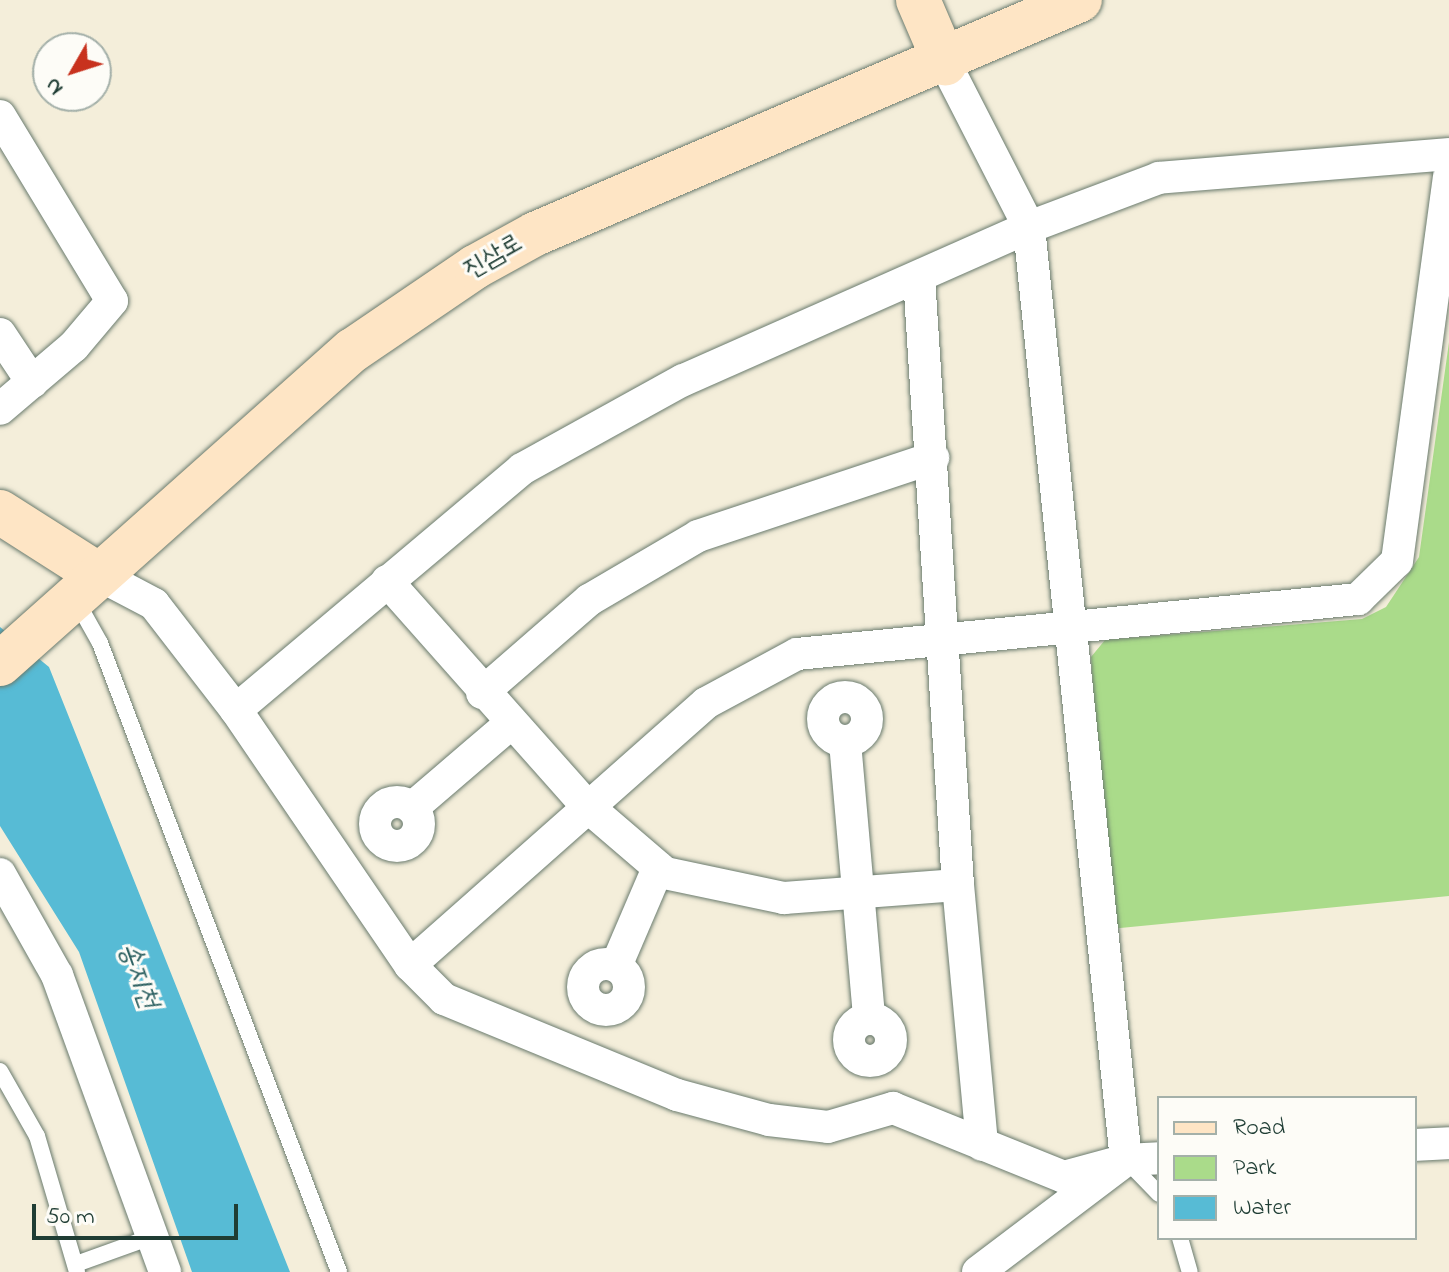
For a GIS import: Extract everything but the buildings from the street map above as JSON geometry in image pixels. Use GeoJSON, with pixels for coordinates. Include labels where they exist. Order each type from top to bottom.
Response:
{"type":"FeatureCollection","features":[{"type":"Feature","properties":{"kind":"street"},"geometry":{"type":"LineString","coordinates":[[918,0],[945,63],[1029,227],[1075,623],[1126,1160]]}},
{"type":"Feature","properties":{"kind":"street","name":"진삼로"},"geometry":{"type":"LineString","coordinates":[[0,664],[353,350],[475,267],[535,234],[945,63],[1080,0]]}},
{"type":"Feature","properties":{"kind":"street"},"geometry":{"type":"LineString","coordinates":[[0,409],[32,382],[112,301],[4,129]]}},
{"type":"Feature","properties":{"kind":"street"},"geometry":{"type":"LineString","coordinates":[[236,710],[472,508],[575,436],[919,277],[1029,227],[1159,178],[1449,154]]}},
{"type":"Feature","properties":{"kind":"street"},"geometry":{"type":"LineString","coordinates":[[410,965],[588,807],[739,680],[797,654],[1075,623],[1358,599],[1397,561],[1449,178]]}},
{"type":"Feature","properties":{"kind":"street"},"geometry":{"type":"LineString","coordinates":[[919,277],[948,637],[958,885],[982,1145]]}},
{"type":"Feature","properties":{"kind":"street"},"geometry":{"type":"LineString","coordinates":[[0,334],[32,382]]}},
{"type":"Feature","properties":{"kind":"street"},"geometry":{"type":"LineString","coordinates":[[482,693],[589,600],[698,536],[933,458]]}},
{"type":"Feature","properties":{"kind":"street"},"geometry":{"type":"LineString","coordinates":[[0,512],[76,599],[154,604],[236,710],[410,965],[444,999],[677,1095],[828,1127],[893,1108],[1064,1177],[1126,1160],[1157,1158]]}},
{"type":"Feature","properties":{"kind":"street"},"geometry":{"type":"LineString","coordinates":[[387,581],[482,693],[588,807],[658,868],[784,898],[854,890],[958,885]]}},
{"type":"Feature","properties":{"kind":"street"},"geometry":{"type":"LineString","coordinates":[[412,808],[510,724]]}},
{"type":"Feature","properties":{"kind":"street"},"geometry":{"type":"LineString","coordinates":[[845,742],[854,890],[869,1019]]}},
{"type":"Feature","properties":{"kind":"street"},"geometry":{"type":"LineString","coordinates":[[616,966],[658,868]]}},
{"type":"Feature","properties":{"kind":"street"},"geometry":{"type":"LineString","coordinates":[[0,874],[57,975],[165,1272]]}},
{"type":"Feature","properties":{"kind":"street"},"geometry":{"type":"LineString","coordinates":[[1417,1145],[1449,1143]]}},
{"type":"Feature","properties":{"kind":"street"},"geometry":{"type":"LineString","coordinates":[[978,1272],[1126,1160]]}},
{"type":"Feature","properties":{"kind":"lane"},"geometry":{"type":"LineString","coordinates":[[76,599],[100,643],[339,1272]]}},
{"type":"Feature","properties":{"kind":"lane"},"geometry":{"type":"LineString","coordinates":[[0,1071],[37,1136],[77,1268],[151,1237]]}},
{"type":"Feature","properties":{"kind":"lane"},"geometry":{"type":"LineString","coordinates":[[1126,1160],[1157,1192]]}},
{"type":"Feature","properties":{"kind":"lane"},"geometry":{"type":"LineString","coordinates":[[1181,1240],[1190,1272]]}},
{"type":"Feature","properties":{"kind":"green space"},"geometry":{"type":"Polygon","coordinates":[[[1449,342],[1449,896],[1110,929],[1091,657],[1105,640],[1362,619],[1386,607],[1419,557],[1449,342]]]}},
{"type":"Feature","properties":{"kind":"water","name":"송지천"},"geometry":{"type":"Polygon","coordinates":[[[0,627],[49,667],[290,1272],[192,1272],[79,952],[0,826],[0,627]]]}}]}
